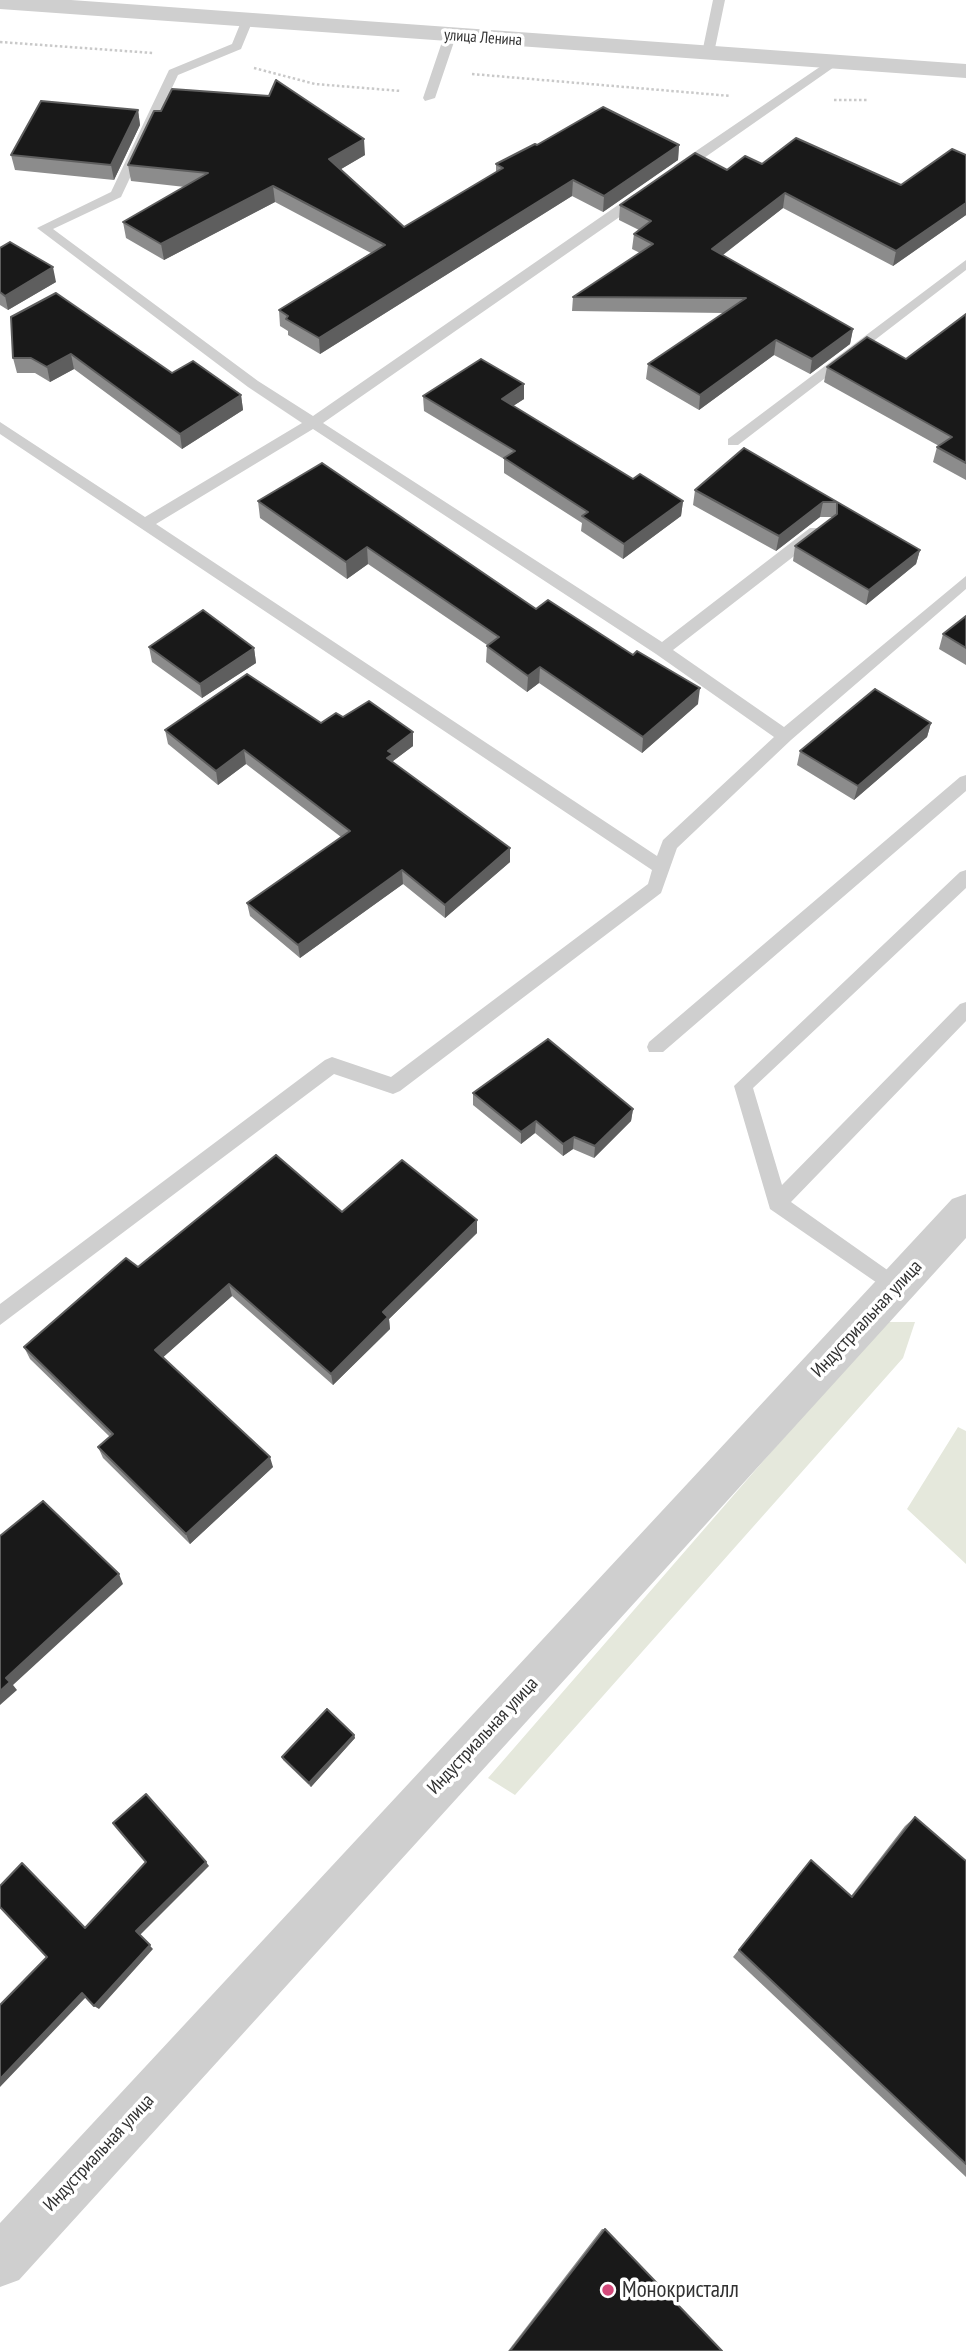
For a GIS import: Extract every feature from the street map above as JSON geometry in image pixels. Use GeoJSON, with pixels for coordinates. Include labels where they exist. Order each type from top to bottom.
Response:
{"type":"FeatureCollection","features":[{"type":"Feature","properties":{"kind":"street","name":"улица Ленина"},"geometry":{"type":"LineString","coordinates":[[0,2],[966,71]]}},
{"type":"Feature","properties":{"kind":"street","name":"Индустриальная улица"},"geometry":{"type":"LineString","coordinates":[[0,2261],[966,1211]]}},
{"type":"Feature","properties":{"kind":"lane"},"geometry":{"type":"LineString","coordinates":[[708,53],[719,0]]}},
{"type":"Feature","properties":{"kind":"lane"},"geometry":{"type":"LineString","coordinates":[[247,20],[237,46],[173,74],[116,194],[44,228],[311,424],[662,650],[785,736]]}},
{"type":"Feature","properties":{"kind":"lane"},"geometry":{"type":"LineString","coordinates":[[430,95],[450,36]]}},
{"type":"Feature","properties":{"kind":"lane"},"geometry":{"type":"LineString","coordinates":[[144,524],[311,424],[833,62]]}},
{"type":"Feature","properties":{"kind":"lane"},"geometry":{"type":"LineString","coordinates":[[733,442],[966,264]]}},
{"type":"Feature","properties":{"kind":"lane"},"geometry":{"type":"LineString","coordinates":[[0,428],[660,867]]}},
{"type":"Feature","properties":{"kind":"lane"},"geometry":{"type":"LineString","coordinates":[[662,650],[827,523]]}},
{"type":"Feature","properties":{"kind":"lane"},"geometry":{"type":"LineString","coordinates":[[0,1317],[332,1065],[393,1086],[654,888],[669,845],[785,736],[966,580]]}},
{"type":"Feature","properties":{"kind":"lane"},"geometry":{"type":"LineString","coordinates":[[656,1047],[966,781]]}},
{"type":"Feature","properties":{"kind":"lane"},"geometry":{"type":"LineString","coordinates":[[896,1287],[777,1203],[743,1086],[966,877]]}},
{"type":"Feature","properties":{"kind":"lane"},"geometry":{"type":"LineString","coordinates":[[777,1203],[966,1009]]}},
{"type":"Feature","properties":{"kind":"path"},"geometry":{"type":"LineString","coordinates":[[0,42],[213,57],[315,84],[430,95]]}},
{"type":"Feature","properties":{"kind":"path"},"geometry":{"type":"LineString","coordinates":[[474,73],[779,100],[870,100]]}},
{"type":"Feature","properties":{"kind":"shaded area"},"geometry":{"type":"Polygon","coordinates":[[[884,1322],[915,1322],[903,1358],[515,1795],[488,1778],[884,1322]]]}},
{"type":"Feature","properties":{"kind":"shaded area"},"geometry":{"type":"Polygon","coordinates":[[[958,1427],[966,1431],[966,1564],[907,1509],[958,1427]]]}},
{"type":"Feature","properties":{"kind":"building"},"geometry":{"type":"Polygon","coordinates":[[[276,80],[364,139],[329,159],[404,227],[503,168],[496,164],[537,145],[603,107],[679,145],[604,196],[573,180],[319,338],[286,319],[288,316],[279,310],[385,245],[273,186],[161,244],[123,222],[208,173],[128,165],[154,111],[161,111],[172,89],[269,96],[276,80]]]}},
{"type":"Feature","properties":{"kind":"building"},"geometry":{"type":"Polygon","coordinates":[[[41,101],[138,110],[111,165],[11,155],[41,101]]]}},
{"type":"Feature","properties":{"kind":"building"},"geometry":{"type":"Polygon","coordinates":[[[796,138],[901,185],[952,149],[966,155],[966,203],[896,251],[785,193],[712,249],[853,329],[812,359],[776,340],[700,395],[648,364],[746,298],[573,297],[653,244],[634,234],[651,221],[620,205],[695,153],[727,170],[745,156],[762,164],[796,138]]]}},
{"type":"Feature","properties":{"kind":"building"},"geometry":{"type":"Polygon","coordinates":[[[10,242],[53,267],[5,296],[0,292],[0,248],[10,242]]]}},
{"type":"Feature","properties":{"kind":"building"},"geometry":{"type":"Polygon","coordinates":[[[56,293],[172,373],[193,361],[241,395],[180,434],[71,354],[47,367],[31,358],[13,358],[11,317],[56,293]]]}},
{"type":"Feature","properties":{"kind":"building"},"geometry":{"type":"Polygon","coordinates":[[[966,314],[966,463],[937,447],[952,437],[827,367],[867,337],[906,359],[966,314]]]}},
{"type":"Feature","properties":{"kind":"building"},"geometry":{"type":"Polygon","coordinates":[[[481,359],[524,384],[502,399],[633,479],[640,474],[683,501],[624,544],[582,516],[588,512],[504,458],[515,451],[423,396],[481,359]]]}},
{"type":"Feature","properties":{"kind":"building"},"geometry":{"type":"Polygon","coordinates":[[[744,448],[920,550],[869,590],[795,546],[837,514],[837,502],[823,502],[779,536],[695,490],[744,448]]]}},
{"type":"Feature","properties":{"kind":"building"},"geometry":{"type":"Polygon","coordinates":[[[322,463],[536,609],[548,600],[633,655],[637,651],[700,688],[643,737],[540,667],[528,676],[487,646],[499,637],[367,547],[346,562],[258,501],[322,463]]]}},
{"type":"Feature","properties":{"kind":"building"},"geometry":{"type":"Polygon","coordinates":[[[203,610],[254,648],[200,684],[149,647],[203,610]]]}},
{"type":"Feature","properties":{"kind":"building"},"geometry":{"type":"Polygon","coordinates":[[[966,616],[966,648],[943,634],[966,616]]]}},
{"type":"Feature","properties":{"kind":"building"},"geometry":{"type":"Polygon","coordinates":[[[247,674],[321,723],[336,713],[343,717],[369,701],[413,732],[388,751],[393,754],[387,758],[510,848],[445,905],[402,870],[298,945],[247,903],[350,831],[244,750],[216,771],[165,730],[247,674]]]}},
{"type":"Feature","properties":{"kind":"building"},"geometry":{"type":"Polygon","coordinates":[[[875,689],[931,723],[858,786],[800,751],[875,689]]]}},
{"type":"Feature","properties":{"kind":"building"},"geometry":{"type":"Polygon","coordinates":[[[548,1039],[633,1109],[595,1146],[574,1137],[563,1144],[536,1121],[521,1132],[473,1093],[548,1039]]]}},
{"type":"Feature","properties":{"kind":"building"},"geometry":{"type":"Polygon","coordinates":[[[276,1155],[342,1212],[402,1160],[477,1220],[383,1312],[388,1317],[331,1374],[229,1284],[155,1350],[270,1457],[186,1534],[98,1447],[113,1434],[24,1347],[126,1258],[138,1267],[276,1155]]]}},
{"type":"Feature","properties":{"kind":"building"},"geometry":{"type":"Polygon","coordinates":[[[43,1501],[119,1574],[6,1678],[10,1682],[0,1691],[0,1536],[43,1501]]]}},
{"type":"Feature","properties":{"kind":"building"},"geometry":{"type":"Polygon","coordinates":[[[327,1709],[354,1735],[309,1783],[282,1757],[327,1709]]]}},
{"type":"Feature","properties":{"kind":"building"},"geometry":{"type":"Polygon","coordinates":[[[146,1794],[206,1862],[136,1931],[150,1945],[94,2006],[82,1993],[0,2079],[0,2005],[47,1957],[0,1907],[0,1886],[22,1863],[85,1928],[146,1862],[113,1823],[146,1794]]]}},
{"type":"Feature","properties":{"kind":"building"},"geometry":{"type":"Polygon","coordinates":[[[915,1817],[966,1861],[966,2164],[739,1950],[811,1860],[852,1897],[915,1817]]]}},
{"type":"Feature","properties":{"kind":"building","name":"Монокристалл"},"geometry":{"type":"Polygon","coordinates":[[[605,2229],[722,2351],[510,2351],[605,2229]]]}},
{"type":"Feature","properties":{"kind":"place","name":"Монокристалл"},"geometry":{"type":"Point","coordinates":[608,2290]}}]}
